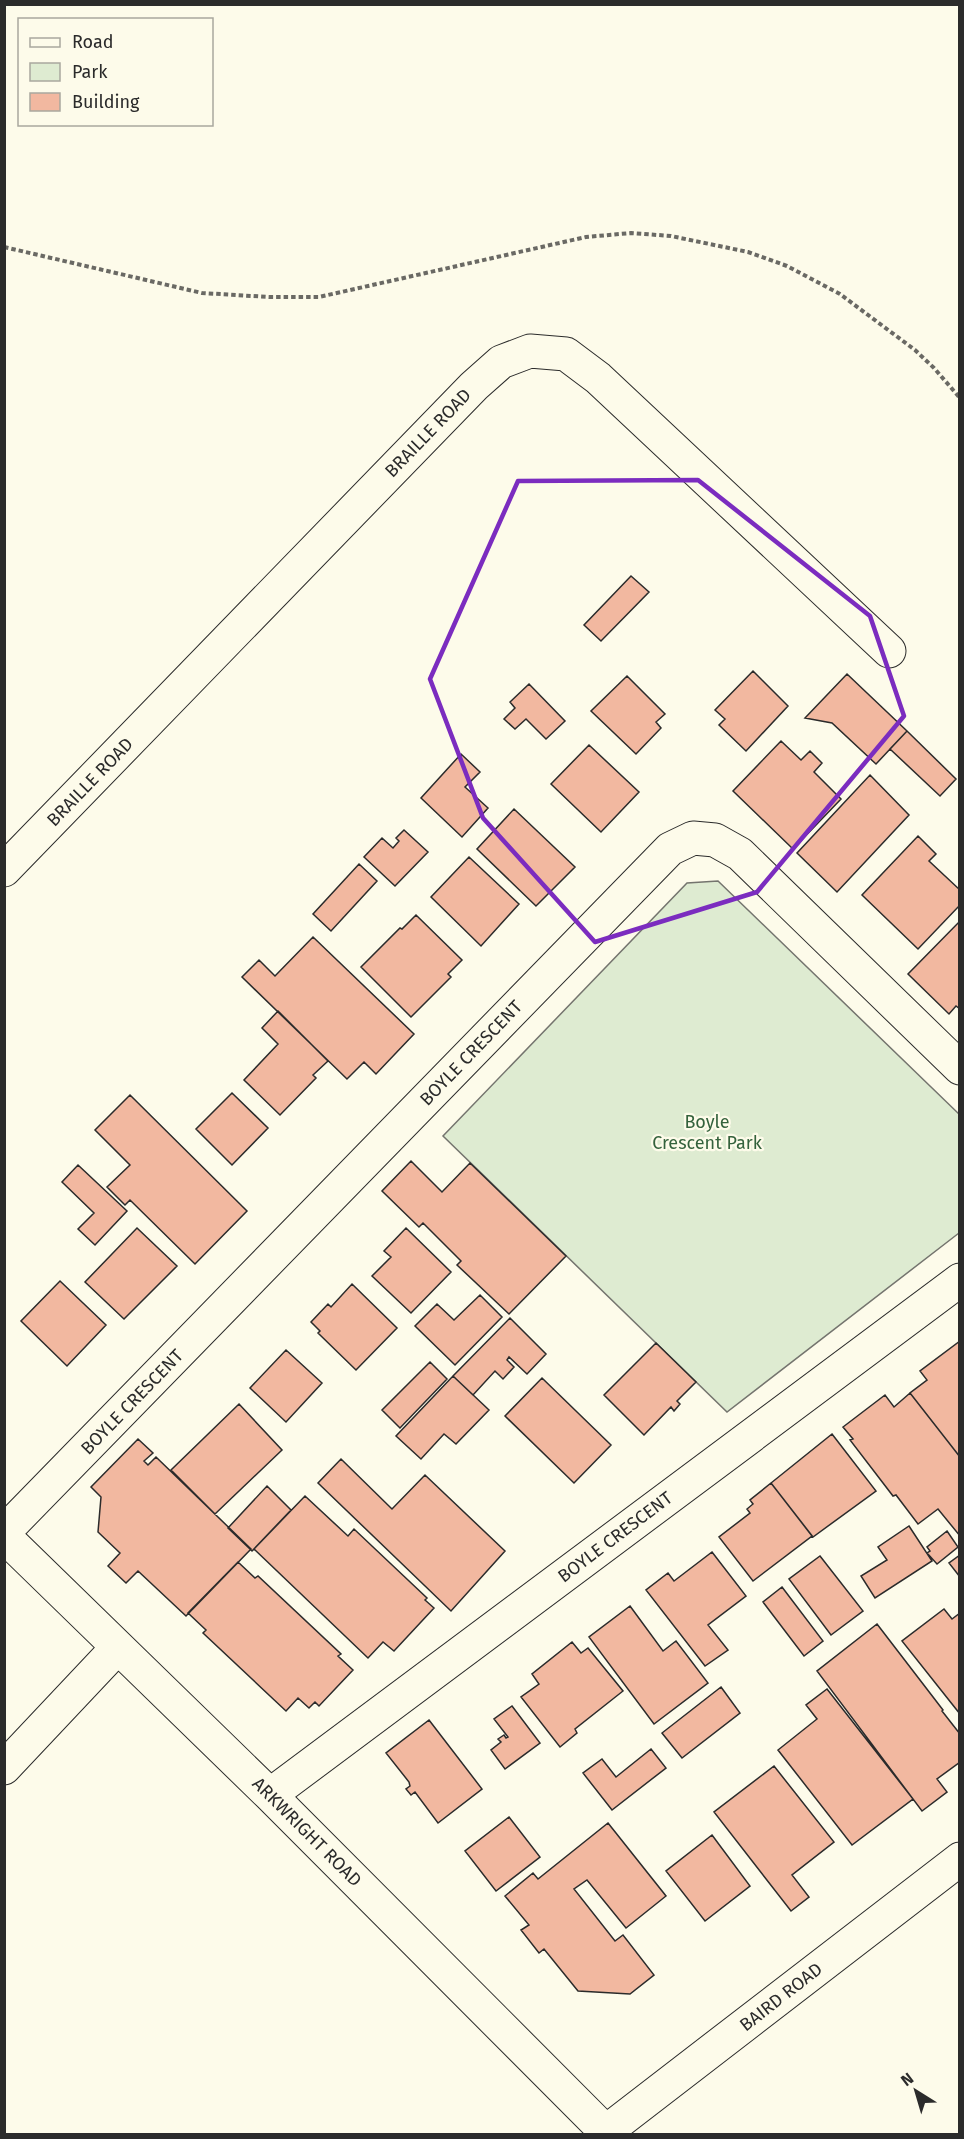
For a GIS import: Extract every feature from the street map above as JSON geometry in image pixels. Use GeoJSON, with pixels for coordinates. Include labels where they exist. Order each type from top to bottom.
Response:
{"type":"FeatureCollection","features":[{"type":"Feature","properties":{"kind":"street","name":"BRAILLE ROAD"},"geometry":{"type":"LineString","coordinates":[[4,870],[474,386],[501,362],[530,351],[566,354],[598,378],[889,651]]}},
{"type":"Feature","properties":{"kind":"street","name":"BOYLE CRESCENT"},"geometry":{"type":"LineString","coordinates":[[4,1534],[644,875],[670,849],[678,845],[693,838],[715,840],[740,854],[960,1068]]}},
{"type":"Feature","properties":{"kind":"street","name":"BOYLE CRESCENT"},"geometry":{"type":"LineString","coordinates":[[270,1795],[960,1280]]}},
{"type":"Feature","properties":{"kind":"street","name":"ARKWRIGHT ROAD"},"geometry":{"type":"LineString","coordinates":[[4,1534],[270,1795],[604,2133]]}},
{"type":"Feature","properties":{"kind":"street"},"geometry":{"type":"LineString","coordinates":[[4,1768],[118,1647]]}},
{"type":"Feature","properties":{"kind":"street","name":"BAIRD ROAD"},"geometry":{"type":"LineString","coordinates":[[604,2133],[960,1859]]}},
{"type":"Feature","properties":{"kind":"path"},"geometry":{"type":"LineString","coordinates":[[4,247],[202,293],[319,297],[586,237],[631,232],[671,236],[748,252],[787,266],[840,294],[915,350],[960,398]]}},
{"type":"Feature","properties":{"kind":"highlighted area"},"geometry":{"type":"Polygon","coordinates":[[[698,480],[870,616],[904,716],[757,892],[595,942],[483,818],[430,679],[518,481],[698,480]]]}},
{"type":"Feature","properties":{"kind":"green space","name":"Boyle Crescent Park"},"geometry":{"type":"Polygon","coordinates":[[[718,881],[960,1115],[959,1233],[727,1412],[443,1136],[687,883],[718,881]]]}},
{"type":"Feature","properties":{"kind":"building"},"geometry":{"type":"Polygon","coordinates":[[[631,576],[649,592],[601,641],[584,625],[631,576]]]}},
{"type":"Feature","properties":{"kind":"building"},"geometry":{"type":"Polygon","coordinates":[[[753,671],[788,706],[746,751],[719,725],[725,719],[715,710],[753,671]]]}},
{"type":"Feature","properties":{"kind":"building"},"geometry":{"type":"Polygon","coordinates":[[[847,674],[907,731],[876,764],[832,723],[805,718],[847,674]]]}},
{"type":"Feature","properties":{"kind":"building"},"geometry":{"type":"Polygon","coordinates":[[[627,676],[665,714],[656,722],[661,728],[636,754],[591,711],[627,676]]]}},
{"type":"Feature","properties":{"kind":"building"},"geometry":{"type":"Polygon","coordinates":[[[529,684],[565,721],[546,739],[526,719],[515,729],[504,719],[515,708],[510,702],[529,684]]]}},
{"type":"Feature","properties":{"kind":"building"},"geometry":{"type":"Polygon","coordinates":[[[907,731],[956,779],[940,796],[890,749],[907,731]]]}},
{"type":"Feature","properties":{"kind":"building"},"geometry":{"type":"Polygon","coordinates":[[[781,741],[801,760],[810,751],[822,763],[814,772],[841,799],[793,849],[733,791],[781,741]]]}},
{"type":"Feature","properties":{"kind":"building"},"geometry":{"type":"Polygon","coordinates":[[[589,745],[639,792],[601,832],[551,784],[589,745]]]}},
{"type":"Feature","properties":{"kind":"building"},"geometry":{"type":"Polygon","coordinates":[[[461,754],[480,772],[465,787],[488,808],[462,837],[421,798],[461,754]]]}},
{"type":"Feature","properties":{"kind":"building"},"geometry":{"type":"Polygon","coordinates":[[[870,775],[909,815],[837,892],[797,853],[870,775]]]}},
{"type":"Feature","properties":{"kind":"building"},"geometry":{"type":"Polygon","coordinates":[[[514,809],[575,867],[536,906],[477,849],[514,809]]]}},
{"type":"Feature","properties":{"kind":"building"},"geometry":{"type":"Polygon","coordinates":[[[404,830],[428,852],[395,886],[364,857],[382,838],[393,848],[399,841],[396,838],[404,830]]]}},
{"type":"Feature","properties":{"kind":"building"},"geometry":{"type":"Polygon","coordinates":[[[918,836],[936,854],[929,861],[960,890],[960,905],[918,949],[862,895],[918,836]]]}},
{"type":"Feature","properties":{"kind":"building"},"geometry":{"type":"Polygon","coordinates":[[[469,857],[519,904],[481,946],[431,897],[469,857]]]}},
{"type":"Feature","properties":{"kind":"building"},"geometry":{"type":"Polygon","coordinates":[[[359,864],[377,881],[331,931],[313,914],[359,864]]]}},
{"type":"Feature","properties":{"kind":"building"},"geometry":{"type":"Polygon","coordinates":[[[416,915],[462,960],[448,974],[451,977],[411,1017],[361,967],[416,915]]]}},
{"type":"Feature","properties":{"kind":"building"},"geometry":{"type":"Polygon","coordinates":[[[960,921],[960,1009],[956,1006],[949,1014],[908,974],[960,921]]]}},
{"type":"Feature","properties":{"kind":"building"},"geometry":{"type":"Polygon","coordinates":[[[313,937],[414,1034],[376,1074],[364,1062],[347,1079],[242,977],[259,960],[275,976],[313,937]]]}},
{"type":"Feature","properties":{"kind":"building"},"geometry":{"type":"Polygon","coordinates":[[[278,1011],[328,1061],[313,1075],[316,1078],[280,1115],[244,1080],[278,1044],[262,1028],[278,1011]]]}},
{"type":"Feature","properties":{"kind":"building"},"geometry":{"type":"Polygon","coordinates":[[[232,1093],[268,1128],[232,1165],[196,1129],[232,1093]]]}},
{"type":"Feature","properties":{"kind":"building"},"geometry":{"type":"Polygon","coordinates":[[[130,1095],[247,1211],[195,1264],[130,1200],[125,1205],[107,1187],[130,1165],[95,1130],[130,1095]]]}},
{"type":"Feature","properties":{"kind":"building"},"geometry":{"type":"Polygon","coordinates":[[[411,1161],[442,1192],[470,1163],[566,1256],[509,1314],[457,1265],[461,1261],[423,1223],[419,1227],[382,1191],[411,1161]]]}},
{"type":"Feature","properties":{"kind":"building"},"geometry":{"type":"Polygon","coordinates":[[[78,1165],[127,1211],[95,1245],[78,1229],[94,1213],[62,1182],[78,1165]]]}},
{"type":"Feature","properties":{"kind":"building"},"geometry":{"type":"Polygon","coordinates":[[[137,1228],[177,1266],[124,1319],[85,1282],[137,1228]]]}},
{"type":"Feature","properties":{"kind":"building"},"geometry":{"type":"Polygon","coordinates":[[[406,1228],[451,1272],[411,1313],[372,1276],[391,1257],[384,1251],[406,1228]]]}},
{"type":"Feature","properties":{"kind":"building"},"geometry":{"type":"Polygon","coordinates":[[[60,1281],[106,1325],[67,1366],[21,1321],[60,1281]]]}},
{"type":"Feature","properties":{"kind":"building"},"geometry":{"type":"Polygon","coordinates":[[[352,1284],[397,1328],[356,1370],[318,1333],[320,1331],[311,1322],[328,1304],[331,1307],[352,1284]]]}},
{"type":"Feature","properties":{"kind":"building"},"geometry":{"type":"Polygon","coordinates":[[[480,1295],[502,1317],[455,1365],[415,1326],[437,1304],[454,1320],[480,1295]]]}},
{"type":"Feature","properties":{"kind":"building"},"geometry":{"type":"Polygon","coordinates":[[[510,1318],[546,1354],[527,1374],[509,1357],[507,1360],[514,1367],[503,1379],[495,1371],[473,1395],[453,1376],[510,1318]]]}},
{"type":"Feature","properties":{"kind":"building"},"geometry":{"type":"Polygon","coordinates":[[[960,1341],[960,1457],[910,1393],[927,1380],[920,1371],[960,1341]]]}},
{"type":"Feature","properties":{"kind":"building"},"geometry":{"type":"Polygon","coordinates":[[[656,1343],[696,1382],[677,1401],[680,1404],[674,1411],[671,1407],[644,1435],[604,1395],[656,1343]]]}},
{"type":"Feature","properties":{"kind":"building"},"geometry":{"type":"Polygon","coordinates":[[[286,1350],[322,1383],[286,1422],[250,1388],[286,1350]]]}},
{"type":"Feature","properties":{"kind":"building"},"geometry":{"type":"Polygon","coordinates":[[[430,1362],[447,1379],[400,1428],[382,1410],[430,1362]]]}},
{"type":"Feature","properties":{"kind":"building"},"geometry":{"type":"Polygon","coordinates":[[[453,1376],[489,1410],[456,1444],[444,1434],[421,1459],[396,1436],[453,1376]]]}},
{"type":"Feature","properties":{"kind":"building"},"geometry":{"type":"Polygon","coordinates":[[[542,1378],[611,1445],[574,1483],[505,1416],[542,1378]]]}},
{"type":"Feature","properties":{"kind":"building"},"geometry":{"type":"Polygon","coordinates":[[[910,1393],[960,1457],[960,1536],[938,1509],[918,1524],[896,1495],[893,1496],[850,1440],[853,1439],[843,1427],[885,1395],[894,1407],[910,1393]]]}},
{"type":"Feature","properties":{"kind":"building"},"geometry":{"type":"Polygon","coordinates":[[[239,1404],[282,1450],[215,1514],[171,1470],[239,1404]]]}},
{"type":"Feature","properties":{"kind":"building"},"geometry":{"type":"Polygon","coordinates":[[[832,1434],[876,1491],[813,1537],[771,1483],[832,1434]]]}},
{"type":"Feature","properties":{"kind":"building"},"geometry":{"type":"Polygon","coordinates":[[[138,1439],[153,1453],[144,1461],[148,1465],[156,1457],[251,1549],[186,1616],[138,1571],[126,1583],[108,1566],[120,1553],[98,1532],[101,1497],[91,1487],[138,1439]]]}},
{"type":"Feature","properties":{"kind":"building"},"geometry":{"type":"Polygon","coordinates":[[[341,1459],[392,1509],[425,1475],[505,1551],[451,1611],[318,1483],[341,1459]]]}},
{"type":"Feature","properties":{"kind":"building"},"geometry":{"type":"Polygon","coordinates":[[[771,1483],[812,1536],[753,1581],[719,1537],[750,1513],[747,1509],[753,1504],[750,1500],[771,1483]]]}},
{"type":"Feature","properties":{"kind":"building"},"geometry":{"type":"Polygon","coordinates":[[[267,1486],[291,1510],[252,1551],[228,1528],[267,1486]]]}},
{"type":"Feature","properties":{"kind":"building"},"geometry":{"type":"Polygon","coordinates":[[[305,1496],[348,1536],[354,1529],[427,1598],[425,1600],[434,1608],[394,1651],[383,1642],[368,1658],[254,1549],[305,1496]]]}},
{"type":"Feature","properties":{"kind":"building"},"geometry":{"type":"Polygon","coordinates":[[[909,1526],[932,1561],[875,1598],[861,1576],[887,1560],[878,1547],[909,1526]]]}},
{"type":"Feature","properties":{"kind":"building"},"geometry":{"type":"Polygon","coordinates":[[[947,1531],[958,1547],[937,1564],[927,1553],[930,1551],[927,1547],[947,1531]]]}},
{"type":"Feature","properties":{"kind":"building"},"geometry":{"type":"Polygon","coordinates":[[[712,1552],[746,1596],[708,1625],[728,1650],[705,1666],[646,1590],[668,1573],[674,1581],[712,1552]]]}},
{"type":"Feature","properties":{"kind":"building"},"geometry":{"type":"Polygon","coordinates":[[[960,1555],[960,1577],[949,1563],[960,1555]]]}},
{"type":"Feature","properties":{"kind":"building"},"geometry":{"type":"Polygon","coordinates":[[[820,1556],[863,1611],[831,1635],[789,1579],[820,1556]]]}},
{"type":"Feature","properties":{"kind":"building"},"geometry":{"type":"Polygon","coordinates":[[[238,1562],[255,1578],[258,1576],[341,1654],[338,1656],[353,1670],[319,1706],[315,1702],[309,1708],[298,1698],[286,1711],[203,1633],[206,1630],[188,1613],[238,1562]]]}},
{"type":"Feature","properties":{"kind":"building"},"geometry":{"type":"Polygon","coordinates":[[[782,1587],[823,1641],[804,1656],[763,1602],[782,1587]]]}},
{"type":"Feature","properties":{"kind":"building"},"geometry":{"type":"Polygon","coordinates":[[[630,1606],[663,1651],[676,1641],[708,1683],[654,1724],[589,1637],[630,1606]]]}},
{"type":"Feature","properties":{"kind":"building"},"geometry":{"type":"Polygon","coordinates":[[[944,1609],[952,1619],[960,1613],[960,1714],[902,1641],[944,1609]]]}},
{"type":"Feature","properties":{"kind":"building"},"geometry":{"type":"Polygon","coordinates":[[[877,1624],[960,1734],[960,1762],[937,1779],[947,1792],[922,1811],[817,1671],[877,1624]]]}},
{"type":"Feature","properties":{"kind":"building"},"geometry":{"type":"Polygon","coordinates":[[[572,1642],[581,1653],[588,1648],[623,1691],[575,1729],[577,1733],[560,1747],[521,1697],[539,1684],[532,1674],[572,1642]]]}},
{"type":"Feature","properties":{"kind":"building"},"geometry":{"type":"Polygon","coordinates":[[[721,1687],[740,1713],[682,1758],[662,1733],[721,1687]]]}},
{"type":"Feature","properties":{"kind":"building"},"geometry":{"type":"Polygon","coordinates":[[[827,1689],[913,1799],[852,1845],[778,1750],[817,1719],[806,1705],[827,1689]]]}},
{"type":"Feature","properties":{"kind":"building"},"geometry":{"type":"Polygon","coordinates":[[[512,1706],[540,1743],[505,1769],[491,1750],[501,1742],[498,1739],[504,1735],[508,1737],[494,1719],[512,1706]]]}},
{"type":"Feature","properties":{"kind":"building"},"geometry":{"type":"Polygon","coordinates":[[[429,1720],[482,1789],[438,1823],[415,1792],[411,1795],[406,1789],[410,1786],[409,1782],[386,1753],[429,1720]]]}},
{"type":"Feature","properties":{"kind":"building"},"geometry":{"type":"Polygon","coordinates":[[[651,1749],[666,1768],[612,1810],[583,1773],[602,1759],[616,1777],[651,1749]]]}},
{"type":"Feature","properties":{"kind":"building"},"geometry":{"type":"Polygon","coordinates":[[[774,1766],[834,1842],[792,1875],[809,1897],[791,1911],[714,1812],[774,1766]]]}},
{"type":"Feature","properties":{"kind":"building"},"geometry":{"type":"Polygon","coordinates":[[[509,1817],[540,1857],[496,1891],[465,1851],[509,1817]]]}},
{"type":"Feature","properties":{"kind":"building"},"geometry":{"type":"Polygon","coordinates":[[[608,1823],[666,1896],[626,1928],[587,1880],[574,1889],[615,1941],[623,1935],[654,1975],[630,1994],[578,1991],[544,1949],[539,1953],[521,1930],[529,1925],[505,1896],[533,1873],[538,1879],[608,1823]]]}},
{"type":"Feature","properties":{"kind":"building"},"geometry":{"type":"Polygon","coordinates":[[[712,1835],[750,1886],[705,1921],[666,1871],[712,1835]]]}}]}
